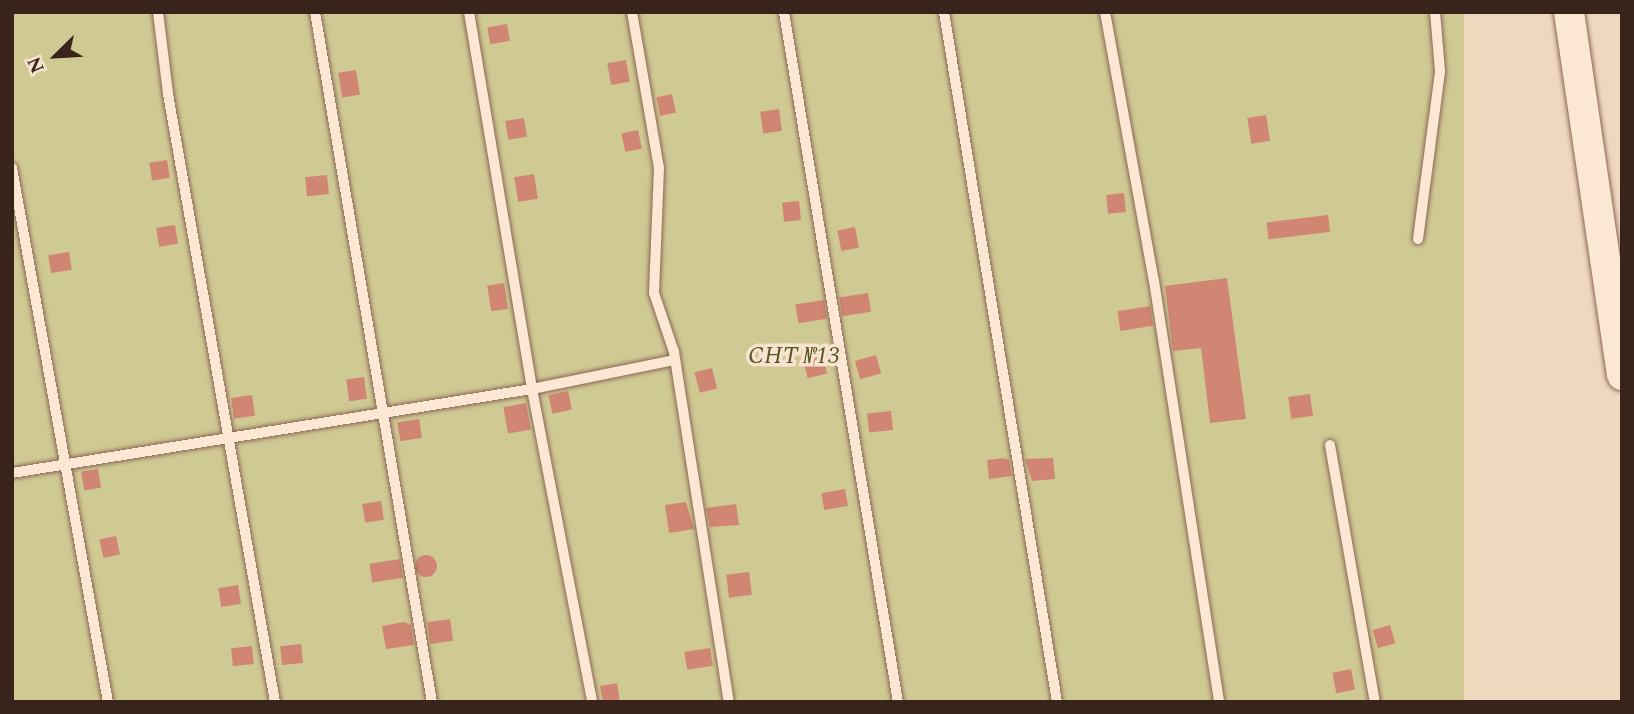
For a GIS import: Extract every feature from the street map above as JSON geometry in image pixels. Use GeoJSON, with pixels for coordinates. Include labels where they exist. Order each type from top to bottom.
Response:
{"type":"FeatureCollection","features":[{"type":"Feature","properties":{"kind":"main road"},"geometry":{"type":"LineString","coordinates":[[1569,12],[1622,375]]}},
{"type":"Feature","properties":{"kind":"lane"},"geometry":{"type":"LineString","coordinates":[[158,12],[168,94],[275,702]]}},
{"type":"Feature","properties":{"kind":"lane"},"geometry":{"type":"LineString","coordinates":[[315,12],[432,702]]}},
{"type":"Feature","properties":{"kind":"lane"},"geometry":{"type":"LineString","coordinates":[[469,12],[532,389],[592,702]]}},
{"type":"Feature","properties":{"kind":"lane"},"geometry":{"type":"LineString","coordinates":[[632,12],[659,168],[654,293],[675,360],[729,702]]}},
{"type":"Feature","properties":{"kind":"lane"},"geometry":{"type":"LineString","coordinates":[[784,12],[898,702]]}},
{"type":"Feature","properties":{"kind":"lane"},"geometry":{"type":"LineString","coordinates":[[944,12],[1057,702]]}},
{"type":"Feature","properties":{"kind":"lane"},"geometry":{"type":"LineString","coordinates":[[1105,12],[1154,281],[1219,702]]}},
{"type":"Feature","properties":{"kind":"lane"},"geometry":{"type":"LineString","coordinates":[[1418,239],[1440,71],[1435,12]]}},
{"type":"Feature","properties":{"kind":"lane"},"geometry":{"type":"LineString","coordinates":[[12,168],[108,702]]}},
{"type":"Feature","properties":{"kind":"lane"},"geometry":{"type":"LineString","coordinates":[[12,473],[532,389],[675,360]]}},
{"type":"Feature","properties":{"kind":"lane"},"geometry":{"type":"LineString","coordinates":[[1330,445],[1374,702]]}},
{"type":"Feature","properties":{"kind":"green space","name":"СНТ №13"},"geometry":{"type":"Polygon","coordinates":[[[12,12],[1464,12],[1464,702],[12,702],[12,12]]]}},
{"type":"Feature","properties":{"kind":"building"},"geometry":{"type":"Polygon","coordinates":[[[507,24],[510,41],[490,44],[487,27],[507,24]]]}},
{"type":"Feature","properties":{"kind":"building"},"geometry":{"type":"Polygon","coordinates":[[[626,60],[630,82],[611,85],[607,63],[626,60]]]}},
{"type":"Feature","properties":{"kind":"building"},"geometry":{"type":"Polygon","coordinates":[[[356,70],[360,95],[342,98],[338,73],[356,70]]]}},
{"type":"Feature","properties":{"kind":"building"},"geometry":{"type":"Polygon","coordinates":[[[672,94],[676,113],[660,116],[656,97],[672,94]]]}},
{"type":"Feature","properties":{"kind":"building"},"geometry":{"type":"Polygon","coordinates":[[[779,109],[782,131],[763,133],[760,112],[779,109]]]}},
{"type":"Feature","properties":{"kind":"building"},"geometry":{"type":"Polygon","coordinates":[[[1266,115],[1270,141],[1251,144],[1247,118],[1266,115]]]}},
{"type":"Feature","properties":{"kind":"building"},"geometry":{"type":"Polygon","coordinates":[[[524,118],[527,137],[508,140],[505,121],[524,118]]]}},
{"type":"Feature","properties":{"kind":"building"},"geometry":{"type":"Polygon","coordinates":[[[638,130],[642,149],[625,152],[621,134],[638,130]]]}},
{"type":"Feature","properties":{"kind":"building"},"geometry":{"type":"Polygon","coordinates":[[[167,160],[170,178],[152,181],[149,163],[167,160]]]}},
{"type":"Feature","properties":{"kind":"building"},"geometry":{"type":"Polygon","coordinates":[[[534,174],[538,199],[518,202],[514,177],[534,174]]]}},
{"type":"Feature","properties":{"kind":"building"},"geometry":{"type":"Polygon","coordinates":[[[327,175],[329,194],[307,196],[305,177],[327,175]]]}},
{"type":"Feature","properties":{"kind":"building"},"geometry":{"type":"Polygon","coordinates":[[[1124,193],[1126,212],[1108,214],[1106,195],[1124,193]]]}},
{"type":"Feature","properties":{"kind":"building"},"geometry":{"type":"Polygon","coordinates":[[[799,201],[801,220],[784,222],[782,203],[799,201]]]}},
{"type":"Feature","properties":{"kind":"building"},"geometry":{"type":"Polygon","coordinates":[[[1328,215],[1330,232],[1269,239],[1266,223],[1328,215]]]}},
{"type":"Feature","properties":{"kind":"building"},"geometry":{"type":"Polygon","coordinates":[[[175,225],[178,244],[159,247],[156,228],[175,225]]]}},
{"type":"Feature","properties":{"kind":"building"},"geometry":{"type":"Polygon","coordinates":[[[855,227],[859,248],[841,251],[837,230],[855,227]]]}},
{"type":"Feature","properties":{"kind":"building"},"geometry":{"type":"Polygon","coordinates":[[[69,252],[72,270],[51,273],[48,255],[69,252]]]}},
{"type":"Feature","properties":{"kind":"building"},"geometry":{"type":"Polygon","coordinates":[[[1227,278],[1246,419],[1210,423],[1201,348],[1173,351],[1165,286],[1227,278]]]}},
{"type":"Feature","properties":{"kind":"building"},"geometry":{"type":"Polygon","coordinates":[[[504,283],[508,309],[491,311],[487,286],[504,283]]]}},
{"type":"Feature","properties":{"kind":"building"},"geometry":{"type":"Polygon","coordinates":[[[868,293],[871,312],[842,316],[839,298],[868,293]]]}},
{"type":"Feature","properties":{"kind":"building"},"geometry":{"type":"Polygon","coordinates":[[[824,300],[827,319],[798,323],[795,305],[824,300]]]}},
{"type":"Feature","properties":{"kind":"building"},"geometry":{"type":"Polygon","coordinates":[[[1150,306],[1153,326],[1121,331],[1117,311],[1150,306]]]}},
{"type":"Feature","properties":{"kind":"building"},"geometry":{"type":"Polygon","coordinates":[[[822,353],[827,373],[808,378],[803,358],[822,353]]]}},
{"type":"Feature","properties":{"kind":"building"},"geometry":{"type":"Polygon","coordinates":[[[876,355],[881,373],[860,379],[855,361],[876,355]]]}},
{"type":"Feature","properties":{"kind":"building"},"geometry":{"type":"Polygon","coordinates":[[[712,368],[717,388],[700,393],[695,372],[712,368]]]}},
{"type":"Feature","properties":{"kind":"building"},"geometry":{"type":"Polygon","coordinates":[[[364,377],[367,399],[349,401],[346,380],[364,377]]]}},
{"type":"Feature","properties":{"kind":"building"},"geometry":{"type":"Polygon","coordinates":[[[568,391],[572,410],[552,414],[548,395],[568,391]]]}},
{"type":"Feature","properties":{"kind":"building"},"geometry":{"type":"Polygon","coordinates":[[[1310,394],[1313,416],[1291,419],[1288,397],[1310,394]]]}},
{"type":"Feature","properties":{"kind":"building"},"geometry":{"type":"Polygon","coordinates":[[[252,395],[255,416],[234,419],[231,398],[252,395]]]}},
{"type":"Feature","properties":{"kind":"building"},"geometry":{"type":"Polygon","coordinates":[[[526,403],[531,430],[508,434],[503,407],[526,403]]]}},
{"type":"Feature","properties":{"kind":"building"},"geometry":{"type":"Polygon","coordinates":[[[891,411],[893,430],[869,432],[867,414],[891,411]]]}},
{"type":"Feature","properties":{"kind":"building"},"geometry":{"type":"Polygon","coordinates":[[[419,419],[422,438],[400,441],[397,422],[419,419]]]}},
{"type":"Feature","properties":{"kind":"building"},"geometry":{"type":"Polygon","coordinates":[[[1053,458],[1055,479],[1032,481],[1025,459],[1053,458]]]}},
{"type":"Feature","properties":{"kind":"building"},"geometry":{"type":"Polygon","coordinates":[[[987,460],[1009,460],[1012,476],[989,479],[987,460]]]}},
{"type":"Feature","properties":{"kind":"building"},"geometry":{"type":"Polygon","coordinates":[[[98,469],[101,488],[84,490],[81,472],[98,469]]]}},
{"type":"Feature","properties":{"kind":"building"},"geometry":{"type":"Polygon","coordinates":[[[845,489],[848,506],[824,510],[821,493],[845,489]]]}},
{"type":"Feature","properties":{"kind":"building"},"geometry":{"type":"Polygon","coordinates":[[[381,501],[384,520],[365,523],[362,504],[381,501]]]}},
{"type":"Feature","properties":{"kind":"building"},"geometry":{"type":"Polygon","coordinates":[[[686,502],[694,529],[669,533],[665,505],[686,502]]]}},
{"type":"Feature","properties":{"kind":"building"},"geometry":{"type":"Polygon","coordinates":[[[736,504],[739,525],[710,527],[706,508],[736,504]]]}},
{"type":"Feature","properties":{"kind":"building"},"geometry":{"type":"Polygon","coordinates":[[[116,536],[120,555],[103,558],[99,540],[116,536]]]}},
{"type":"Feature","properties":{"kind":"building"},"geometry":{"type":"Polygon","coordinates":[[[422,555],[430,555],[437,562],[437,570],[430,577],[422,577],[415,570],[415,562],[422,555]]]}},
{"type":"Feature","properties":{"kind":"building"},"geometry":{"type":"Polygon","coordinates":[[[400,559],[403,578],[372,583],[369,564],[400,559]]]}},
{"type":"Feature","properties":{"kind":"building"},"geometry":{"type":"Polygon","coordinates":[[[749,572],[752,595],[729,598],[726,575],[749,572]]]}},
{"type":"Feature","properties":{"kind":"building"},"geometry":{"type":"Polygon","coordinates":[[[238,585],[241,604],[221,607],[218,588],[238,585]]]}},
{"type":"Feature","properties":{"kind":"building"},"geometry":{"type":"Polygon","coordinates":[[[450,619],[453,641],[430,644],[427,622],[450,619]]]}},
{"type":"Feature","properties":{"kind":"building"},"geometry":{"type":"Polygon","coordinates":[[[404,622],[411,625],[414,645],[386,649],[382,626],[404,622]]]}},
{"type":"Feature","properties":{"kind":"building"},"geometry":{"type":"Polygon","coordinates":[[[1390,625],[1395,643],[1378,648],[1373,630],[1390,625]]]}},
{"type":"Feature","properties":{"kind":"building"},"geometry":{"type":"Polygon","coordinates":[[[301,644],[303,663],[282,665],[280,646],[301,644]]]}},
{"type":"Feature","properties":{"kind":"building"},"geometry":{"type":"Polygon","coordinates":[[[252,646],[254,664],[233,666],[231,648],[252,646]]]}},
{"type":"Feature","properties":{"kind":"building"},"geometry":{"type":"Polygon","coordinates":[[[710,648],[713,666],[687,670],[684,652],[710,648]]]}},
{"type":"Feature","properties":{"kind":"building"},"geometry":{"type":"Polygon","coordinates":[[[1351,669],[1355,690],[1336,693],[1332,673],[1351,669]]]}},
{"type":"Feature","properties":{"kind":"building"},"geometry":{"type":"Polygon","coordinates":[[[617,683],[620,702],[603,702],[600,686],[617,683]]]}}]}
